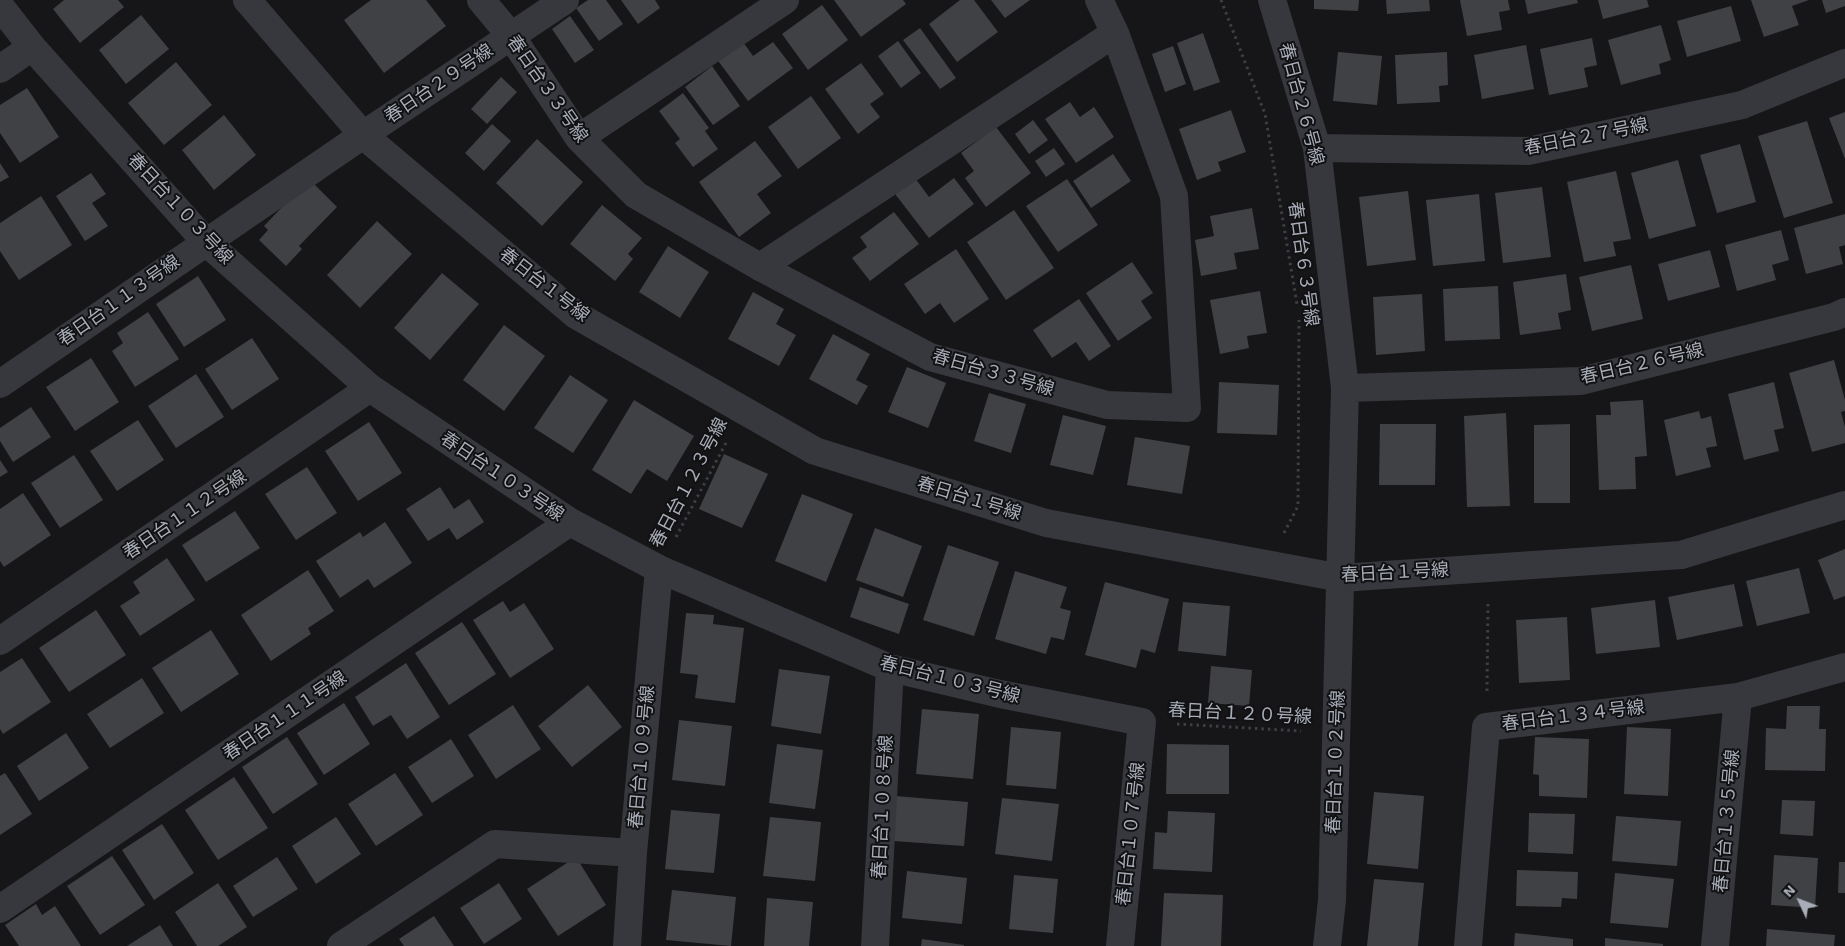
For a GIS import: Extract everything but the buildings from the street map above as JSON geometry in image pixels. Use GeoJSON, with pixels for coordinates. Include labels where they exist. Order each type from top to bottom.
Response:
{"type":"FeatureCollection","features":[{"type":"Feature","properties":{"kind":"street","name":"春日台１号線"},"geometry":{"type":"LineString","coordinates":[[247,0],[363,135],[576,315],[815,451],[1046,523],[1341,578],[1680,555],[1845,506]]}},
{"type":"Feature","properties":{"kind":"street","name":"春日台３３号線"},"geometry":{"type":"LineString","coordinates":[[481,0],[511,36],[579,138],[636,195],[760,267],[930,357],[1107,405],[1187,408],[1174,196],[1115,33],[1100,0]]}},
{"type":"Feature","properties":{"kind":"street","name":"春日台２９号線"},"geometry":{"type":"LineString","coordinates":[[363,135],[565,0]]}},
{"type":"Feature","properties":{"kind":"street"},"geometry":{"type":"LineString","coordinates":[[579,138],[785,0]]}},
{"type":"Feature","properties":{"kind":"street","name":"春日台２６号線"},"geometry":{"type":"LineString","coordinates":[[1272,0],[1317,148],[1345,388],[1341,578]]}},
{"type":"Feature","properties":{"kind":"street","name":"春日台１０３号線"},"geometry":{"type":"LineString","coordinates":[[0,6],[32,47],[206,242],[370,388],[570,522],[659,569],[890,668],[1000,694],[1142,722]]}},
{"type":"Feature","properties":{"kind":"street"},"geometry":{"type":"LineString","coordinates":[[760,267],[1115,33]]}},
{"type":"Feature","properties":{"kind":"street"},"geometry":{"type":"LineString","coordinates":[[0,69],[32,47]]}},
{"type":"Feature","properties":{"kind":"street","name":"春日台２７号線"},"geometry":{"type":"LineString","coordinates":[[1317,148],[1528,151],[1742,105],[1845,63]]}},
{"type":"Feature","properties":{"kind":"street","name":"春日台１１３号線"},"geometry":{"type":"LineString","coordinates":[[0,384],[363,135]]}},
{"type":"Feature","properties":{"kind":"street","name":"春日台２６号線"},"geometry":{"type":"LineString","coordinates":[[1345,388],[1581,381],[1834,317],[1845,312]]}},
{"type":"Feature","properties":{"kind":"street","name":"春日台１１２号線"},"geometry":{"type":"LineString","coordinates":[[0,641],[370,388]]}},
{"type":"Feature","properties":{"kind":"street","name":"春日台１１１号線"},"geometry":{"type":"LineString","coordinates":[[0,909],[570,522]]}},
{"type":"Feature","properties":{"kind":"street","name":"春日台１０９号線"},"geometry":{"type":"LineString","coordinates":[[627,946],[633,853],[659,569]]}},
{"type":"Feature","properties":{"kind":"street","name":"春日台１０２号線"},"geometry":{"type":"LineString","coordinates":[[1326,946],[1332,900],[1341,578]]}},
{"type":"Feature","properties":{"kind":"street","name":"春日台１３４号線"},"geometry":{"type":"LineString","coordinates":[[1468,946],[1486,727],[1738,697],[1845,667]]}},
{"type":"Feature","properties":{"kind":"street","name":"春日台１０８号線"},"geometry":{"type":"LineString","coordinates":[[875,946],[890,668]]}},
{"type":"Feature","properties":{"kind":"street","name":"春日台１３５号線"},"geometry":{"type":"LineString","coordinates":[[1716,946],[1738,697]]}},
{"type":"Feature","properties":{"kind":"street","name":"春日台１０７号線"},"geometry":{"type":"LineString","coordinates":[[1120,946],[1142,722]]}},
{"type":"Feature","properties":{"kind":"street"},"geometry":{"type":"LineString","coordinates":[[341,946],[495,844],[633,853]]}},
{"type":"Feature","properties":{"kind":"path","name":"春日台６３号線"},"geometry":{"type":"LineString","coordinates":[[1221,0],[1265,114],[1298,306]]}},
{"type":"Feature","properties":{"kind":"path","name":"春日台６３号線"},"geometry":{"type":"LineString","coordinates":[[1269,564],[1298,506],[1299,316]]}},
{"type":"Feature","properties":{"kind":"path","name":"春日台１２３号線"},"geometry":{"type":"LineString","coordinates":[[659,569],[744,410]]}},
{"type":"Feature","properties":{"kind":"path"},"geometry":{"type":"LineString","coordinates":[[1486,727],[1488,568]]}},
{"type":"Feature","properties":{"kind":"path","name":"春日台１２０号線"},"geometry":{"type":"LineString","coordinates":[[1142,722],[1337,734]]}}]}
